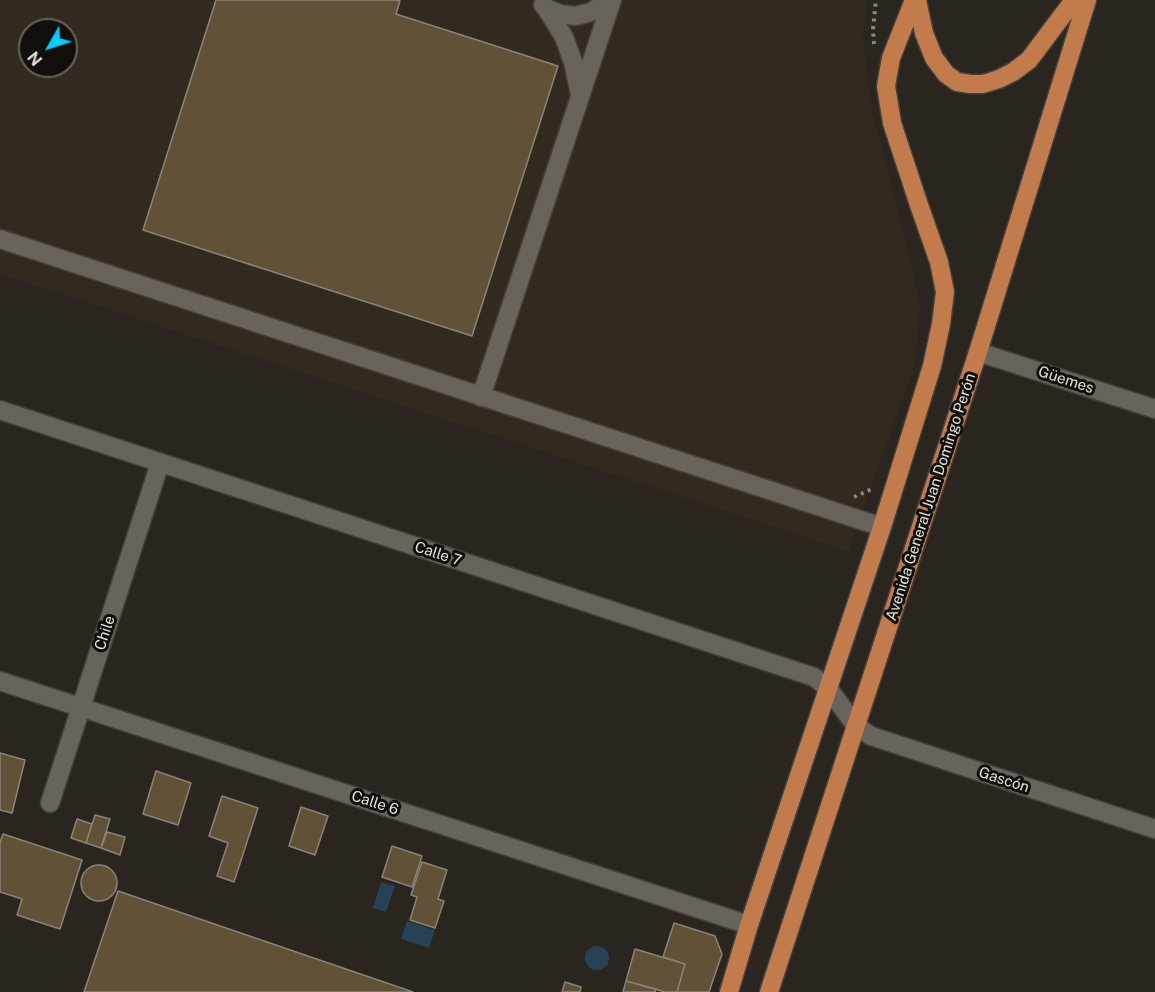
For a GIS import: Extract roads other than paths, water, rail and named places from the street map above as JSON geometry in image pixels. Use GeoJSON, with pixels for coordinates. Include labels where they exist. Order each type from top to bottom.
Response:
{"type":"FeatureCollection","features":[{"type":"Feature","properties":{"kind":"main road"},"geometry":{"type":"LineString","coordinates":[[916,0],[924,33],[934,58],[946,74],[957,82],[969,84],[983,84],[999,80],[1014,72],[1029,60],[1074,0]]}},
{"type":"Feature","properties":{"kind":"main road"},"geometry":{"type":"LineString","coordinates":[[729,992],[749,925],[882,527],[932,366],[941,324],[945,292],[939,262],[892,123],[886,86],[891,58],[916,0]]}},
{"type":"Feature","properties":{"kind":"main road","name":"Avenida General Juan Domingo Perón"},"geometry":{"type":"LineString","coordinates":[[770,992],[978,352],[1087,0]]}},
{"type":"Feature","properties":{"kind":"street"},"geometry":{"type":"LineString","coordinates":[[542,4],[560,14],[576,16],[591,12],[610,0]]}},
{"type":"Feature","properties":{"kind":"street"},"geometry":{"type":"LineString","coordinates":[[481,397],[581,96],[610,0]]}},
{"type":"Feature","properties":{"kind":"street"},"geometry":{"type":"LineString","coordinates":[[542,4],[564,37],[581,96]]}},
{"type":"Feature","properties":{"kind":"street"},"geometry":{"type":"LineString","coordinates":[[0,239],[882,527]]}},
{"type":"Feature","properties":{"kind":"street","name":"Güemes"},"geometry":{"type":"LineString","coordinates":[[978,352],[1155,410]]}},
{"type":"Feature","properties":{"kind":"street","name":"Calle 7"},"geometry":{"type":"LineString","coordinates":[[0,410],[814,676],[828,687],[856,726]]}},
{"type":"Feature","properties":{"kind":"street","name":"Chile"},"geometry":{"type":"LineString","coordinates":[[50,803],[160,463]]}},
{"type":"Feature","properties":{"kind":"street","name":"Calle 6"},"geometry":{"type":"LineString","coordinates":[[0,681],[749,925]]}},
{"type":"Feature","properties":{"kind":"street","name":"Gascón"},"geometry":{"type":"LineString","coordinates":[[856,726],[871,736],[1155,829]]}},
{"type":"Feature","properties":{"kind":"water"},"geometry":{"type":"Polygon","coordinates":[[[381,882],[395,886],[386,912],[373,908],[381,882]]]}},
{"type":"Feature","properties":{"kind":"water"},"geometry":{"type":"Polygon","coordinates":[[[407,921],[435,930],[429,948],[401,939],[407,921]]]}},
{"type":"Feature","properties":{"kind":"water"},"geometry":{"type":"Polygon","coordinates":[[[597,946],[606,949],[609,958],[606,967],[597,970],[588,967],[585,958],[588,949],[597,946]]]}}]}
